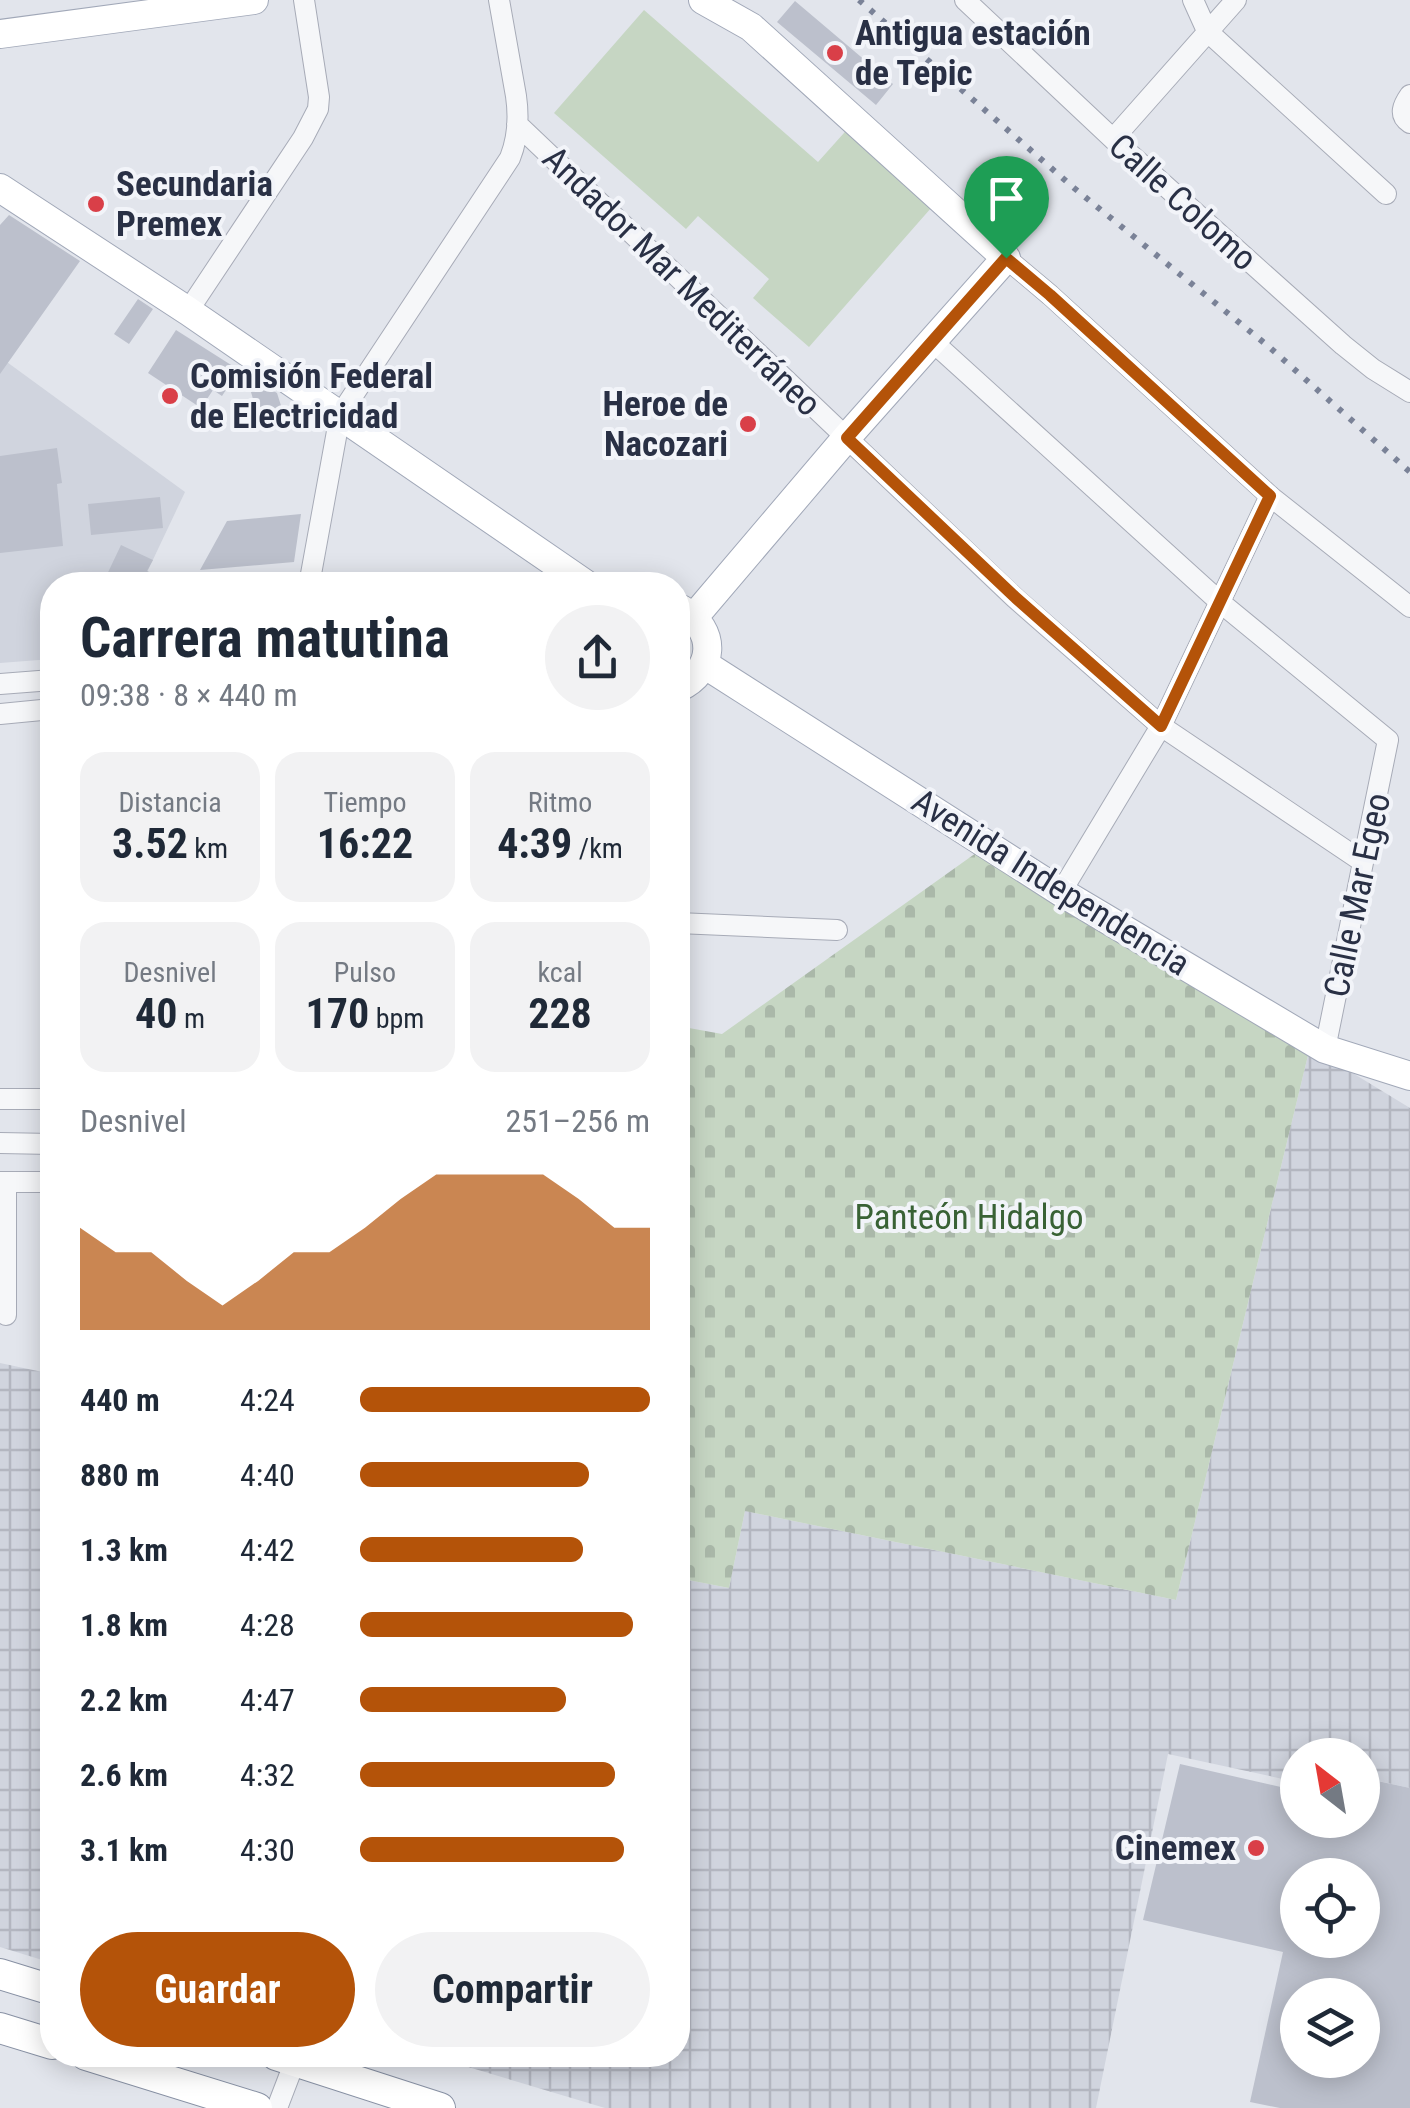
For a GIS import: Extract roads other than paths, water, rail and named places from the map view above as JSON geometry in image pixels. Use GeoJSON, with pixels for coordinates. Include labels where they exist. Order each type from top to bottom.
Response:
{"type":"FeatureCollection","features":[{"type":"Feature","properties":{"kind":"highway"},"geometry":{"type":"LineString","coordinates":[[0,1974],[40,1986]]}},
{"type":"Feature","properties":{"kind":"highway"},"geometry":{"type":"LineString","coordinates":[[0,2028],[40,2040]]}},
{"type":"Feature","properties":{"kind":"highway"},"geometry":{"type":"LineString","coordinates":[[125,2067],[257,2108]]}},
{"type":"Feature","properties":{"kind":"highway"},"geometry":{"type":"LineString","coordinates":[[313,2067],[440,2108]]}},
{"type":"Feature","properties":{"kind":"main road"},"geometry":{"type":"LineString","coordinates":[[0,34],[254,0]]}},
{"type":"Feature","properties":{"kind":"main road"},"geometry":{"type":"LineString","coordinates":[[690,608],[1006,258],[750,26],[703,0]]}},
{"type":"Feature","properties":{"kind":"main road"},"geometry":{"type":"LineString","coordinates":[[0,188],[569,572]]}},
{"type":"Feature","properties":{"kind":"main road"},"geometry":{"type":"LineString","coordinates":[[690,616],[702,626],[708,651],[704,664],[690,681]]}},
{"type":"Feature","properties":{"kind":"main road","name":"Avenida Independencia"},"geometry":{"type":"LineString","coordinates":[[704,664],[1061,892],[1325,1049],[1410,1076]]}},
{"type":"Feature","properties":{"kind":"street"},"geometry":{"type":"LineString","coordinates":[[188,312],[303,138],[318,109],[304,0]]}},
{"type":"Feature","properties":{"kind":"street"},"geometry":{"type":"LineString","coordinates":[[312,572],[340,415],[510,158],[515,144],[516,96],[498,0]]}},
{"type":"Feature","properties":{"kind":"street","name":"Calle Colomo"},"geometry":{"type":"LineString","coordinates":[[965,0],[1113,140],[1342,345],[1410,392]]}},
{"type":"Feature","properties":{"kind":"street"},"geometry":{"type":"LineString","coordinates":[[1193,0],[1207,30],[1386,194]]}},
{"type":"Feature","properties":{"kind":"street"},"geometry":{"type":"LineString","coordinates":[[1113,140],[1236,0]]}},
{"type":"Feature","properties":{"kind":"street"},"geometry":{"type":"LineString","coordinates":[[1410,95],[1402,108],[1404,119],[1410,124]]}},
{"type":"Feature","properties":{"kind":"street","name":"Andador Mar Mediterráneo"},"geometry":{"type":"LineString","coordinates":[[517,124],[1016,598],[1161,726],[1363,862]]}},
{"type":"Feature","properties":{"kind":"street"},"geometry":{"type":"LineString","coordinates":[[1006,258],[1270,496],[1410,607]]}},
{"type":"Feature","properties":{"kind":"street"},"geometry":{"type":"LineString","coordinates":[[933,342],[1221,603]]}},
{"type":"Feature","properties":{"kind":"street"},"geometry":{"type":"LineString","coordinates":[[1061,892],[1161,726],[1270,496]]}},
{"type":"Feature","properties":{"kind":"street","name":"Calle Mar Egeo"},"geometry":{"type":"LineString","coordinates":[[1221,603],[1388,740],[1325,1049]]}},
{"type":"Feature","properties":{"kind":"street"},"geometry":{"type":"LineString","coordinates":[[0,684],[40,681]]}},
{"type":"Feature","properties":{"kind":"street"},"geometry":{"type":"LineString","coordinates":[[0,714],[40,710]]}},
{"type":"Feature","properties":{"kind":"street"},"geometry":{"type":"LineString","coordinates":[[690,924],[838,930]]}},
{"type":"Feature","properties":{"kind":"street"},"geometry":{"type":"LineString","coordinates":[[0,1098],[40,1099]]}},
{"type":"Feature","properties":{"kind":"street"},"geometry":{"type":"LineString","coordinates":[[0,1143],[40,1144]]}},
{"type":"Feature","properties":{"kind":"street"},"geometry":{"type":"LineString","coordinates":[[6,1315],[3,1182],[40,1182]]}},
{"type":"Feature","properties":{"kind":"street"},"geometry":{"type":"LineString","coordinates":[[277,2108],[284,2067]]}},
{"type":"Feature","properties":{"kind":"railway"},"geometry":{"type":"LineString","coordinates":[[859,0],[1074,188],[1268,346],[1410,472]]}},
{"type":"Feature","properties":{"kind":"place","name":"Antigua estación de Tepic"},"geometry":{"type":"Point","coordinates":[835,53]}},
{"type":"Feature","properties":{"kind":"place","name":"Secundaria Premex"},"geometry":{"type":"Point","coordinates":[96,204]}},
{"type":"Feature","properties":{"kind":"place","name":"Comisión Federal de Electricidad"},"geometry":{"type":"Point","coordinates":[170,396]}},
{"type":"Feature","properties":{"kind":"place","name":"Heroe de Nacozari"},"geometry":{"type":"Point","coordinates":[748,424]}},
{"type":"Feature","properties":{"kind":"place","name":"Cinemex"},"geometry":{"type":"Point","coordinates":[1256,1848]}},
{"type":"Feature","properties":{"kind":"park label","name":"Panteón Hidalgo"},"geometry":{"type":"Point","coordinates":[969,1217]}}]}
